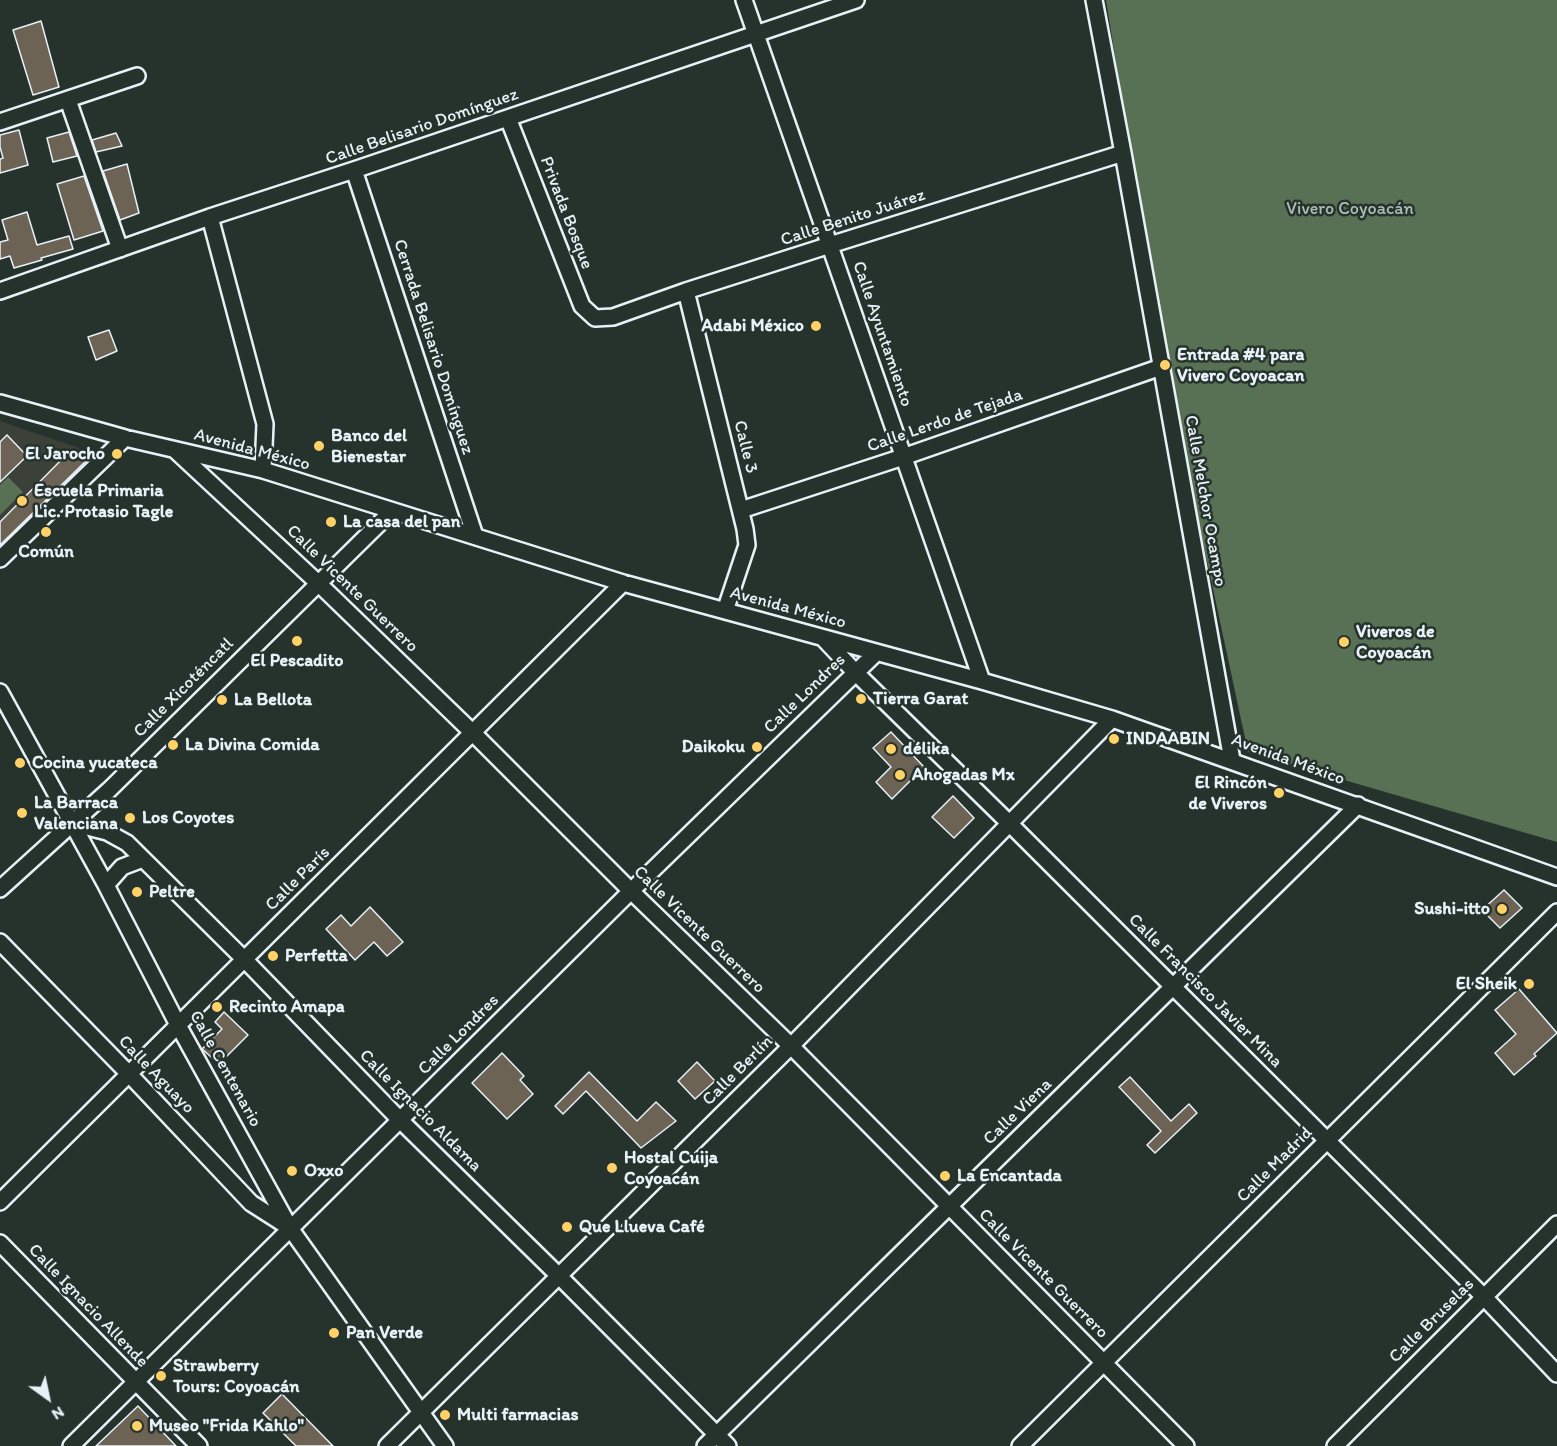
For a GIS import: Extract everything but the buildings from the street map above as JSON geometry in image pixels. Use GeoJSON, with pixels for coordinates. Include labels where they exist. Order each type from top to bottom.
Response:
{"type":"FeatureCollection","features":[{"type":"Feature","properties":{"kind":"street","name":"Calle Ayuntamiento"},"geometry":{"type":"LineString","coordinates":[[744,0],[982,681]]}},
{"type":"Feature","properties":{"kind":"street","name":"Calle Belisario Domínguez"},"geometry":{"type":"LineString","coordinates":[[0,291],[210,217],[354,171],[856,0]]}},
{"type":"Feature","properties":{"kind":"street","name":"Calle Melchor Ocampo"},"geometry":{"type":"LineString","coordinates":[[1094,0],[1232,760]]}},
{"type":"Feature","properties":{"kind":"street"},"geometry":{"type":"LineString","coordinates":[[0,122],[136,76]]}},
{"type":"Feature","properties":{"kind":"street"},"geometry":{"type":"LineString","coordinates":[[68,100],[120,249]]}},
{"type":"Feature","properties":{"kind":"street","name":"Privada Bosque"},"geometry":{"type":"LineString","coordinates":[[508,118],[582,306],[595,318]]}},
{"type":"Feature","properties":{"kind":"street","name":"Calle Benito Juárez"},"geometry":{"type":"LineString","coordinates":[[595,318],[614,317],[686,291],[1123,153]]}},
{"type":"Feature","properties":{"kind":"street","name":"Cerrada Belisario Domínguez"},"geometry":{"type":"LineString","coordinates":[[354,171],[475,536]]}},
{"type":"Feature","properties":{"kind":"street"},"geometry":{"type":"LineString","coordinates":[[210,217],[265,424],[263,470]]}},
{"type":"Feature","properties":{"kind":"street","name":"Calle 3"},"geometry":{"type":"LineString","coordinates":[[686,291],[741,510],[747,545],[725,611]]}},
{"type":"Feature","properties":{"kind":"street","name":"Calle Lerdo de Tejada"},"geometry":{"type":"LineString","coordinates":[[741,510],[903,457],[1161,367]]}},
{"type":"Feature","properties":{"kind":"street","name":"Avenida México"},"geometry":{"type":"LineString","coordinates":[[0,403],[176,451],[263,470],[623,584],[982,681],[1112,719],[1557,877]]}},
{"type":"Feature","properties":{"kind":"street"},"geometry":{"type":"LineString","coordinates":[[0,559],[125,438]]}},
{"type":"Feature","properties":{"kind":"street","name":"Calle Vicente Guerrero"},"geometry":{"type":"LineString","coordinates":[[176,451],[318,583],[791,1046],[1186,1446]]}},
{"type":"Feature","properties":{"kind":"street","name":"Calle Xicoténcatl"},"geometry":{"type":"LineString","coordinates":[[0,889],[109,790],[392,511]]}},
{"type":"Feature","properties":{"kind":"street","name":"Calle París"},"geometry":{"type":"LineString","coordinates":[[0,1202],[623,584]]}},
{"type":"Feature","properties":{"kind":"street","name":"Calle Francisco Javier Mina"},"geometry":{"type":"LineString","coordinates":[[823,638],[1484,1297],[1557,1374]]}},
{"type":"Feature","properties":{"kind":"street","name":"Calle Londres"},"geometry":{"type":"LineString","coordinates":[[70,1446],[631,891],[876,653]]}},
{"type":"Feature","properties":{"kind":"street","name":"Calle Centenario"},"geometry":{"type":"LineString","coordinates":[[0,692],[106,885],[178,1025],[290,1228],[445,1446]]}},
{"type":"Feature","properties":{"kind":"street","name":"Calle Berlín"},"geometry":{"type":"LineString","coordinates":[[387,1446],[791,1046],[1112,719]]}},
{"type":"Feature","properties":{"kind":"street","name":"Calle Viena"},"geometry":{"type":"LineString","coordinates":[[705,1446],[1358,805]]}},
{"type":"Feature","properties":{"kind":"street","name":"Calle Ignacio Aldama"},"geometry":{"type":"LineString","coordinates":[[72,823],[107,832],[127,843],[144,859],[401,1120],[728,1446]]}},
{"type":"Feature","properties":{"kind":"street"},"geometry":{"type":"LineString","coordinates":[[106,885],[122,867],[144,859]]}},
{"type":"Feature","properties":{"kind":"street","name":"Calle Madrid"},"geometry":{"type":"LineString","coordinates":[[1020,1446],[1557,912]]}},
{"type":"Feature","properties":{"kind":"street","name":"Calle Aguayo"},"geometry":{"type":"LineString","coordinates":[[0,942],[251,1203],[290,1228]]}},
{"type":"Feature","properties":{"kind":"street","name":"Calle Bruselas"},"geometry":{"type":"LineString","coordinates":[[1335,1446],[1557,1224]]}},
{"type":"Feature","properties":{"kind":"street","name":"Calle Ignacio Allende"},"geometry":{"type":"LineString","coordinates":[[0,1243],[199,1446]]}},
{"type":"Feature","properties":{"kind":"shaded area","name":"Escuela Primaria Lic. Protasio Tagle"},"geometry":{"type":"Polygon","coordinates":[[[0,421],[93,453],[0,545],[0,421]]]}},
{"type":"Feature","properties":{"kind":"green space","name":"Vivero Coyoacán"},"geometry":{"type":"Polygon","coordinates":[[[1106,0],[1557,0],[1557,842],[1248,752],[1165,365],[1106,0]]]}},
{"type":"Feature","properties":{"kind":"green space"},"geometry":{"type":"Polygon","coordinates":[[[8,477],[23,492],[0,515],[0,485],[8,477]]]}},
{"type":"Feature","properties":{"kind":"place","name":"Adabi México"},"geometry":{"type":"Point","coordinates":[816,326]}},
{"type":"Feature","properties":{"kind":"place","name":"Entrada #4 para Vivero Coyoacan"},"geometry":{"type":"Point","coordinates":[1165,365]}},
{"type":"Feature","properties":{"kind":"place","name":"Banco del Bienestar"},"geometry":{"type":"Point","coordinates":[319,446]}},
{"type":"Feature","properties":{"kind":"place","name":"El Jarocho"},"geometry":{"type":"Point","coordinates":[117,454]}},
{"type":"Feature","properties":{"kind":"place","name":"Escuela Primaria Lic. Protasio Tagle"},"geometry":{"type":"Point","coordinates":[22,501]}},
{"type":"Feature","properties":{"kind":"place","name":"La casa del pan"},"geometry":{"type":"Point","coordinates":[331,522]}},
{"type":"Feature","properties":{"kind":"place","name":"Común"},"geometry":{"type":"Point","coordinates":[46,532]}},
{"type":"Feature","properties":{"kind":"place","name":"El Pescadito"},"geometry":{"type":"Point","coordinates":[297,641]}},
{"type":"Feature","properties":{"kind":"place","name":"Viveros de Coyoacán"},"geometry":{"type":"Point","coordinates":[1344,642]}},
{"type":"Feature","properties":{"kind":"place","name":"Tierra Garat"},"geometry":{"type":"Point","coordinates":[861,699]}},
{"type":"Feature","properties":{"kind":"place","name":"La Bellota"},"geometry":{"type":"Point","coordinates":[222,700]}},
{"type":"Feature","properties":{"kind":"place","name":"INDAABIN"},"geometry":{"type":"Point","coordinates":[1114,739]}},
{"type":"Feature","properties":{"kind":"place","name":"La Divina Comida"},"geometry":{"type":"Point","coordinates":[173,745]}},
{"type":"Feature","properties":{"kind":"place","name":"Daikoku"},"geometry":{"type":"Point","coordinates":[757,747]}},
{"type":"Feature","properties":{"kind":"place","name":"délika"},"geometry":{"type":"Point","coordinates":[891,749]}},
{"type":"Feature","properties":{"kind":"place","name":"Cocina yucateca"},"geometry":{"type":"Point","coordinates":[20,763]}},
{"type":"Feature","properties":{"kind":"place","name":"Ahogadas Mx"},"geometry":{"type":"Point","coordinates":[900,775]}},
{"type":"Feature","properties":{"kind":"place","name":"El Rincón de Viveros"},"geometry":{"type":"Point","coordinates":[1279,793]}},
{"type":"Feature","properties":{"kind":"place","name":"La Barraca Valenciana"},"geometry":{"type":"Point","coordinates":[22,813]}},
{"type":"Feature","properties":{"kind":"place","name":"Los Coyotes"},"geometry":{"type":"Point","coordinates":[130,818]}},
{"type":"Feature","properties":{"kind":"place","name":"Peltre"},"geometry":{"type":"Point","coordinates":[137,892]}},
{"type":"Feature","properties":{"kind":"place","name":"Sushi-itto"},"geometry":{"type":"Point","coordinates":[1502,909]}},
{"type":"Feature","properties":{"kind":"place","name":"Perfetta"},"geometry":{"type":"Point","coordinates":[273,956]}},
{"type":"Feature","properties":{"kind":"place","name":"El Sheik"},"geometry":{"type":"Point","coordinates":[1529,984]}},
{"type":"Feature","properties":{"kind":"place","name":"Recinto Amapa"},"geometry":{"type":"Point","coordinates":[217,1007]}},
{"type":"Feature","properties":{"kind":"place","name":"Hostal Cuija Coyoacán"},"geometry":{"type":"Point","coordinates":[612,1168]}},
{"type":"Feature","properties":{"kind":"place","name":"Oxxo"},"geometry":{"type":"Point","coordinates":[292,1171]}},
{"type":"Feature","properties":{"kind":"place","name":"La Encantada"},"geometry":{"type":"Point","coordinates":[945,1176]}},
{"type":"Feature","properties":{"kind":"place","name":"Que Llueva Café"},"geometry":{"type":"Point","coordinates":[567,1227]}},
{"type":"Feature","properties":{"kind":"place","name":"Pan Verde"},"geometry":{"type":"Point","coordinates":[334,1333]}},
{"type":"Feature","properties":{"kind":"place","name":"Strawberry Tours: Coyoacán"},"geometry":{"type":"Point","coordinates":[161,1376]}},
{"type":"Feature","properties":{"kind":"place","name":"Multi farmacias"},"geometry":{"type":"Point","coordinates":[445,1415]}},
{"type":"Feature","properties":{"kind":"place","name":"Museo \"Frida Kahlo\""},"geometry":{"type":"Point","coordinates":[137,1426]}}]}
